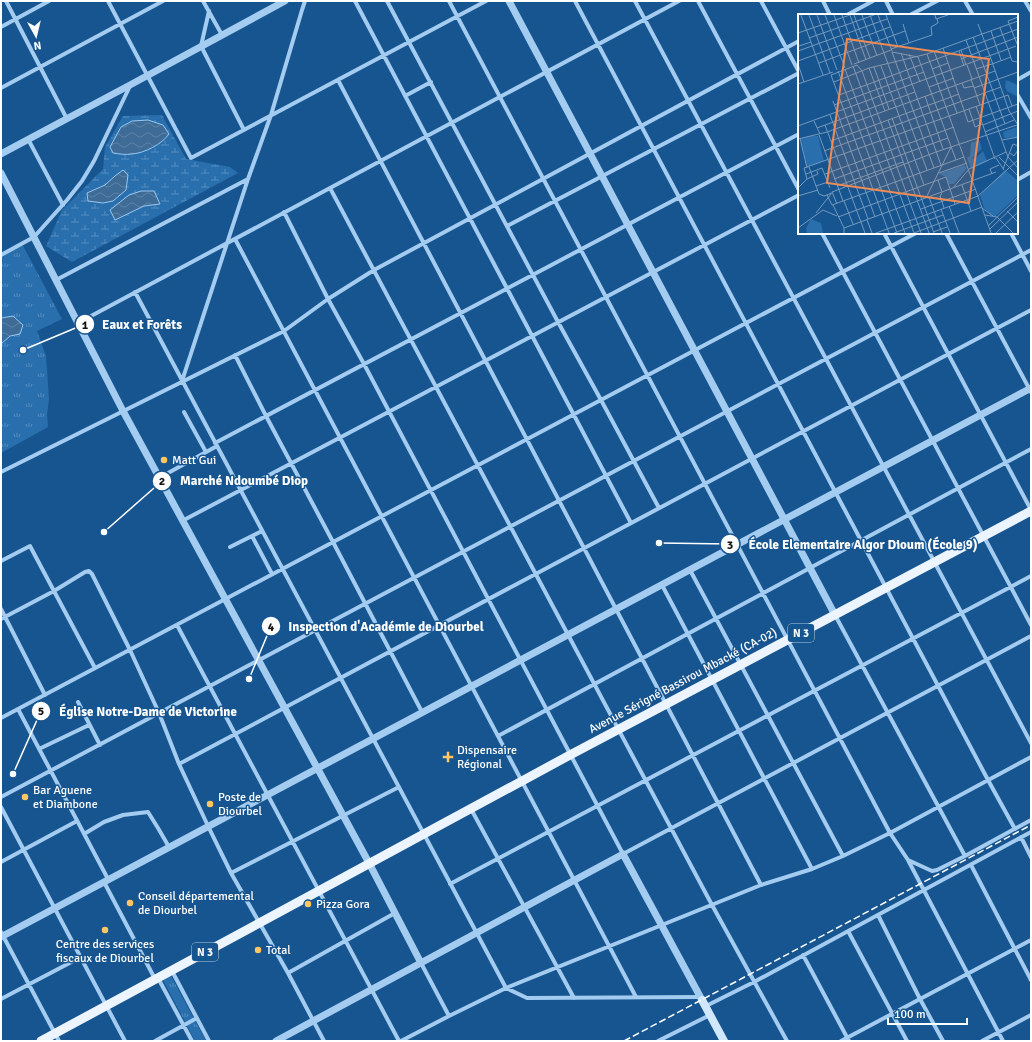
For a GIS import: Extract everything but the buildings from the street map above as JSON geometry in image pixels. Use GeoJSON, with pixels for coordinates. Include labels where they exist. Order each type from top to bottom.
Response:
{"type":"FeatureCollection","features":[{"type":"Feature","properties":{"kind":"main road","name":"Avenue Sérigné Bassirou Mbacké (CA-02)"},"geometry":{"type":"LineString","coordinates":[[369,864],[618,729],[1031,511]]}},
{"type":"Feature","properties":{"kind":"main road","name":"N 3"},"geometry":{"type":"LineString","coordinates":[[41,1041],[57,1037],[106,1006],[369,864]]}},
{"type":"Feature","properties":{"kind":"main road"},"geometry":{"type":"LineString","coordinates":[[703,1001],[724,1041]]}},
{"type":"Feature","properties":{"kind":"street"},"geometry":{"type":"LineString","coordinates":[[6,1],[67,119]]}},
{"type":"Feature","properties":{"kind":"street"},"geometry":{"type":"LineString","coordinates":[[1,27],[49,1]]}},
{"type":"Feature","properties":{"kind":"street"},"geometry":{"type":"LineString","coordinates":[[108,1],[191,158],[486,1]]}},
{"type":"Feature","properties":{"kind":"street"},"geometry":{"type":"LineString","coordinates":[[1,88],[163,1]]}},
{"type":"Feature","properties":{"kind":"street"},"geometry":{"type":"LineString","coordinates":[[203,1],[222,35]]}},
{"type":"Feature","properties":{"kind":"street"},"geometry":{"type":"LineString","coordinates":[[1,154],[130,86],[147,75],[285,1]]}},
{"type":"Feature","properties":{"kind":"street"},"geometry":{"type":"LineString","coordinates":[[182,382],[248,179],[271,115],[305,1]]}},
{"type":"Feature","properties":{"kind":"street"},"geometry":{"type":"LineString","coordinates":[[355,1],[631,523]]}},
{"type":"Feature","properties":{"kind":"street"},"geometry":{"type":"LineString","coordinates":[[388,1],[658,508]]}},
{"type":"Feature","properties":{"kind":"street"},"geometry":{"type":"LineString","coordinates":[[449,1],[890,833],[908,860],[1003,1041]]}},
{"type":"Feature","properties":{"kind":"street"},"geometry":{"type":"LineString","coordinates":[[509,1],[862,666],[965,856]]}},
{"type":"Feature","properties":{"kind":"street"},"geometry":{"type":"LineString","coordinates":[[575,1],[1015,829]]}},
{"type":"Feature","properties":{"kind":"street"},"geometry":{"type":"LineString","coordinates":[[635,1],[1031,743]]}},
{"type":"Feature","properties":{"kind":"street"},"geometry":{"type":"LineString","coordinates":[[78,323],[679,1]]}},
{"type":"Feature","properties":{"kind":"street"},"geometry":{"type":"LineString","coordinates":[[698,1],[798,188]]}},
{"type":"Feature","properties":{"kind":"street"},"geometry":{"type":"LineString","coordinates":[[761,1],[798,71]]}},
{"type":"Feature","properties":{"kind":"street"},"geometry":{"type":"LineString","coordinates":[[822,1],[829,14]]}},
{"type":"Feature","properties":{"kind":"street"},"geometry":{"type":"LineString","coordinates":[[849,14],[873,1]]}},
{"type":"Feature","properties":{"kind":"street"},"geometry":{"type":"LineString","coordinates":[[886,1],[893,14]]}},
{"type":"Feature","properties":{"kind":"street"},"geometry":{"type":"LineString","coordinates":[[912,14],[936,1]]}},
{"type":"Feature","properties":{"kind":"street"},"geometry":{"type":"LineString","coordinates":[[965,1],[972,14]]}},
{"type":"Feature","properties":{"kind":"street"},"geometry":{"type":"LineString","coordinates":[[1028,3],[1031,11]]}},
{"type":"Feature","properties":{"kind":"street"},"geometry":{"type":"LineString","coordinates":[[209,11],[201,46],[244,130]]}},
{"type":"Feature","properties":{"kind":"street"},"geometry":{"type":"LineString","coordinates":[[1,472],[284,331],[328,299],[374,270],[798,42]]}},
{"type":"Feature","properties":{"kind":"street"},"geometry":{"type":"LineString","coordinates":[[1018,79],[1031,72]]}},
{"type":"Feature","properties":{"kind":"street"},"geometry":{"type":"LineString","coordinates":[[507,226],[798,74]]}},
{"type":"Feature","properties":{"kind":"street"},"geometry":{"type":"LineString","coordinates":[[338,80],[761,885]]}},
{"type":"Feature","properties":{"kind":"street"},"geometry":{"type":"LineString","coordinates":[[405,96],[431,82]]}},
{"type":"Feature","properties":{"kind":"street"},"geometry":{"type":"LineString","coordinates":[[1,256],[34,237],[82,181],[94,161],[130,86]]}},
{"type":"Feature","properties":{"kind":"street"},"geometry":{"type":"LineString","coordinates":[[1018,96],[1031,118]]}},
{"type":"Feature","properties":{"kind":"street"},"geometry":{"type":"LineString","coordinates":[[159,478],[266,416],[798,135]]}},
{"type":"Feature","properties":{"kind":"street"},"geometry":{"type":"LineString","coordinates":[[28,140],[63,205]]}},
{"type":"Feature","properties":{"kind":"street"},"geometry":{"type":"LineString","coordinates":[[1018,179],[1031,172]]}},
{"type":"Feature","properties":{"kind":"street"},"geometry":{"type":"LineString","coordinates":[[1,173],[123,411],[369,864],[449,1016]]}},
{"type":"Feature","properties":{"kind":"street"},"geometry":{"type":"LineString","coordinates":[[56,280],[248,179]]}},
{"type":"Feature","properties":{"kind":"street"},"geometry":{"type":"LineString","coordinates":[[330,188],[712,905],[787,1041]]}},
{"type":"Feature","properties":{"kind":"street"},"geometry":{"type":"LineString","coordinates":[[182,521],[798,196]]}},
{"type":"Feature","properties":{"kind":"street"},"geometry":{"type":"LineString","coordinates":[[284,212],[328,299],[431,490],[570,755],[703,1001]]}},
{"type":"Feature","properties":{"kind":"street"},"geometry":{"type":"LineString","coordinates":[[823,234],[1031,625]]}},
{"type":"Feature","properties":{"kind":"street"},"geometry":{"type":"LineString","coordinates":[[885,234],[1031,511]]}},
{"type":"Feature","properties":{"kind":"street"},"geometry":{"type":"LineString","coordinates":[[1,718],[914,234]]}},
{"type":"Feature","properties":{"kind":"street"},"geometry":{"type":"LineString","coordinates":[[57,1037],[2,935],[932,440],[1030,390],[947,234]]}},
{"type":"Feature","properties":{"kind":"street"},"geometry":{"type":"LineString","coordinates":[[1012,234],[1031,271]]}},
{"type":"Feature","properties":{"kind":"street"},"geometry":{"type":"LineString","coordinates":[[235,239],[636,997]]}},
{"type":"Feature","properties":{"kind":"street"},"geometry":{"type":"LineString","coordinates":[[1,797],[1031,250]]}},
{"type":"Feature","properties":{"kind":"street"},"geometry":{"type":"LineString","coordinates":[[135,292],[506,988],[527,998],[636,997],[703,1001],[754,982],[1031,832]]}},
{"type":"Feature","properties":{"kind":"street"},"geometry":{"type":"LineString","coordinates":[[179,764],[1031,310]]}},
{"type":"Feature","properties":{"kind":"street"},"geometry":{"type":"LineString","coordinates":[[235,355],[290,463],[422,712]]}},
{"type":"Feature","properties":{"kind":"street"},"geometry":{"type":"LineString","coordinates":[[184,412],[206,452]]}},
{"type":"Feature","properties":{"kind":"street"},"geometry":{"type":"LineString","coordinates":[[498,736],[1031,449]]}},
{"type":"Feature","properties":{"kind":"street"},"geometry":{"type":"LineString","coordinates":[[230,547],[262,531]]}},
{"type":"Feature","properties":{"kind":"street"},"geometry":{"type":"LineString","coordinates":[[252,536],[272,574]]}},
{"type":"Feature","properties":{"kind":"street"},"geometry":{"type":"LineString","coordinates":[[1,562],[30,546],[95,668]]}},
{"type":"Feature","properties":{"kind":"street"},"geometry":{"type":"LineString","coordinates":[[690,570],[843,856]]}},
{"type":"Feature","properties":{"kind":"street"},"geometry":{"type":"LineString","coordinates":[[3,618],[54,591],[85,572],[89,571],[92,574],[130,650],[159,713],[179,764],[231,873],[288,973],[324,1041]]}},
{"type":"Feature","properties":{"kind":"street"},"geometry":{"type":"LineString","coordinates":[[450,884],[1031,576]]}},
{"type":"Feature","properties":{"kind":"street"},"geometry":{"type":"LineString","coordinates":[[662,585],[812,869]]}},
{"type":"Feature","properties":{"kind":"street"},"geometry":{"type":"LineString","coordinates":[[1,609],[3,618],[45,695]]}},
{"type":"Feature","properties":{"kind":"street"},"geometry":{"type":"LineString","coordinates":[[177,625],[371,990],[400,1041],[506,988],[761,885],[812,869],[843,856],[890,833],[1031,757]]}},
{"type":"Feature","properties":{"kind":"street"},"geometry":{"type":"LineString","coordinates":[[276,1041],[1031,636]]}},
{"type":"Feature","properties":{"kind":"street"},"geometry":{"type":"LineString","coordinates":[[78,702],[100,745]]}},
{"type":"Feature","properties":{"kind":"street"},"geometry":{"type":"LineString","coordinates":[[18,709],[84,834],[157,978],[192,1041]]}},
{"type":"Feature","properties":{"kind":"street"},"geometry":{"type":"LineString","coordinates":[[39,750],[89,725]]}},
{"type":"Feature","properties":{"kind":"street"},"geometry":{"type":"LineString","coordinates":[[231,873],[399,788]]}},
{"type":"Feature","properties":{"kind":"street"},"geometry":{"type":"LineString","coordinates":[[1,807],[125,1041]]}},
{"type":"Feature","properties":{"kind":"street"},"geometry":{"type":"LineString","coordinates":[[471,808],[574,998]]}},
{"type":"Feature","properties":{"kind":"street"},"geometry":{"type":"LineString","coordinates":[[84,834],[104,822],[123,815],[148,812],[169,847]]}},
{"type":"Feature","properties":{"kind":"street"},"geometry":{"type":"LineString","coordinates":[[908,860],[932,871],[937,870],[1031,820]]}},
{"type":"Feature","properties":{"kind":"street"},"geometry":{"type":"LineString","coordinates":[[1,862],[77,821]]}},
{"type":"Feature","properties":{"kind":"street"},"geometry":{"type":"LineString","coordinates":[[1021,837],[1031,856]]}},
{"type":"Feature","properties":{"kind":"street"},"geometry":{"type":"LineString","coordinates":[[971,865],[1031,980]]}},
{"type":"Feature","properties":{"kind":"street"},"geometry":{"type":"LineString","coordinates":[[288,973],[395,913]]}},
{"type":"Feature","properties":{"kind":"street"},"geometry":{"type":"LineString","coordinates":[[878,915],[943,1041]]}},
{"type":"Feature","properties":{"kind":"street"},"geometry":{"type":"LineString","coordinates":[[848,931],[906,1041]]}},
{"type":"Feature","properties":{"kind":"street"},"geometry":{"type":"LineString","coordinates":[[841,1041],[848,1039],[1031,940]]}},
{"type":"Feature","properties":{"kind":"street"},"geometry":{"type":"LineString","coordinates":[[803,955],[848,1039]]}},
{"type":"Feature","properties":{"kind":"street"},"geometry":{"type":"LineString","coordinates":[[1,999],[81,957]]}},
{"type":"Feature","properties":{"kind":"street"},"geometry":{"type":"LineString","coordinates":[[172,970],[209,1041]]}},
{"type":"Feature","properties":{"kind":"street"},"geometry":{"type":"LineString","coordinates":[[661,1040],[710,1014]]}},
{"type":"Feature","properties":{"kind":"street"},"geometry":{"type":"LineString","coordinates":[[982,1041],[1031,1014]]}},
{"type":"Feature","properties":{"kind":"street"},"geometry":{"type":"LineString","coordinates":[[156,1041],[197,1018]]}},
{"type":"Feature","properties":{"kind":"green space"},"geometry":{"type":"Polygon","coordinates":[[[162,115],[186,159],[230,167],[238,173],[72,262],[46,246],[62,210],[103,169],[105,147],[123,116],[162,115]]]}},
{"type":"Feature","properties":{"kind":"green space"},"geometry":{"type":"Polygon","coordinates":[[[22,244],[62,319],[37,331],[46,356],[49,399],[47,415],[48,427],[1,453],[1,344],[10,336],[20,334],[13,316],[1,318],[1,257],[22,244]]]}},
{"type":"Feature","properties":{"kind":"green space"},"geometry":{"type":"Polygon","coordinates":[[[170,974],[206,1041],[195,1041],[162,978],[170,974]]]}},
{"type":"Feature","properties":{"kind":"water"},"geometry":{"type":"Polygon","coordinates":[[[148,120],[163,125],[169,134],[166,138],[148,150],[142,152],[127,154],[113,153],[110,147],[121,127],[132,121],[148,120]]]}},
{"type":"Feature","properties":{"kind":"water"},"geometry":{"type":"Polygon","coordinates":[[[123,170],[128,175],[126,190],[113,201],[103,203],[88,201],[87,193],[105,185],[123,170]]]}},
{"type":"Feature","properties":{"kind":"water"},"geometry":{"type":"Polygon","coordinates":[[[141,191],[154,191],[160,204],[144,206],[115,220],[110,210],[129,195],[141,191]]]}},
{"type":"Feature","properties":{"kind":"water"},"geometry":{"type":"Polygon","coordinates":[[[13,316],[23,325],[20,334],[10,336],[1,344],[1,318],[13,316]]]}},
{"type":"Feature","properties":{"kind":"railway"},"geometry":{"type":"LineString","coordinates":[[624,1041],[1031,825]]}},
{"type":"Feature","properties":{"kind":"place","name":"Eaux et Forêts"},"geometry":{"type":"Point","coordinates":[23,350]}},
{"type":"Feature","properties":{"kind":"place","name":"Matt Gui"},"geometry":{"type":"Point","coordinates":[164,460]}},
{"type":"Feature","properties":{"kind":"place","name":"Marché Ndoumbé Diop"},"geometry":{"type":"Point","coordinates":[104,532]}},
{"type":"Feature","properties":{"kind":"place","name":"École Elementaire Algor Dioum (École 9)"},"geometry":{"type":"Point","coordinates":[659,543]}},
{"type":"Feature","properties":{"kind":"place","name":"Inspection d'Académie de Diourbel"},"geometry":{"type":"Point","coordinates":[249,679]}},
{"type":"Feature","properties":{"kind":"place","name":"Dispensaire Régional"},"geometry":{"type":"Point","coordinates":[448,757]}},
{"type":"Feature","properties":{"kind":"place","name":"Église Notre-Dame de Victorine"},"geometry":{"type":"Point","coordinates":[13,774]}},
{"type":"Feature","properties":{"kind":"place","name":"Bar Aguene et Diambone"},"geometry":{"type":"Point","coordinates":[25,797]}},
{"type":"Feature","properties":{"kind":"place","name":"Poste de Diourbel"},"geometry":{"type":"Point","coordinates":[210,804]}},
{"type":"Feature","properties":{"kind":"place","name":"Conseil départemental de Diourbel"},"geometry":{"type":"Point","coordinates":[130,903]}},
{"type":"Feature","properties":{"kind":"place","name":"Pizza Gora"},"geometry":{"type":"Point","coordinates":[308,904]}},
{"type":"Feature","properties":{"kind":"place","name":"Centre des services fiscaux de Diourbel"},"geometry":{"type":"Point","coordinates":[105,930]}},
{"type":"Feature","properties":{"kind":"place","name":"Total"},"geometry":{"type":"Point","coordinates":[258,950]}}]}
